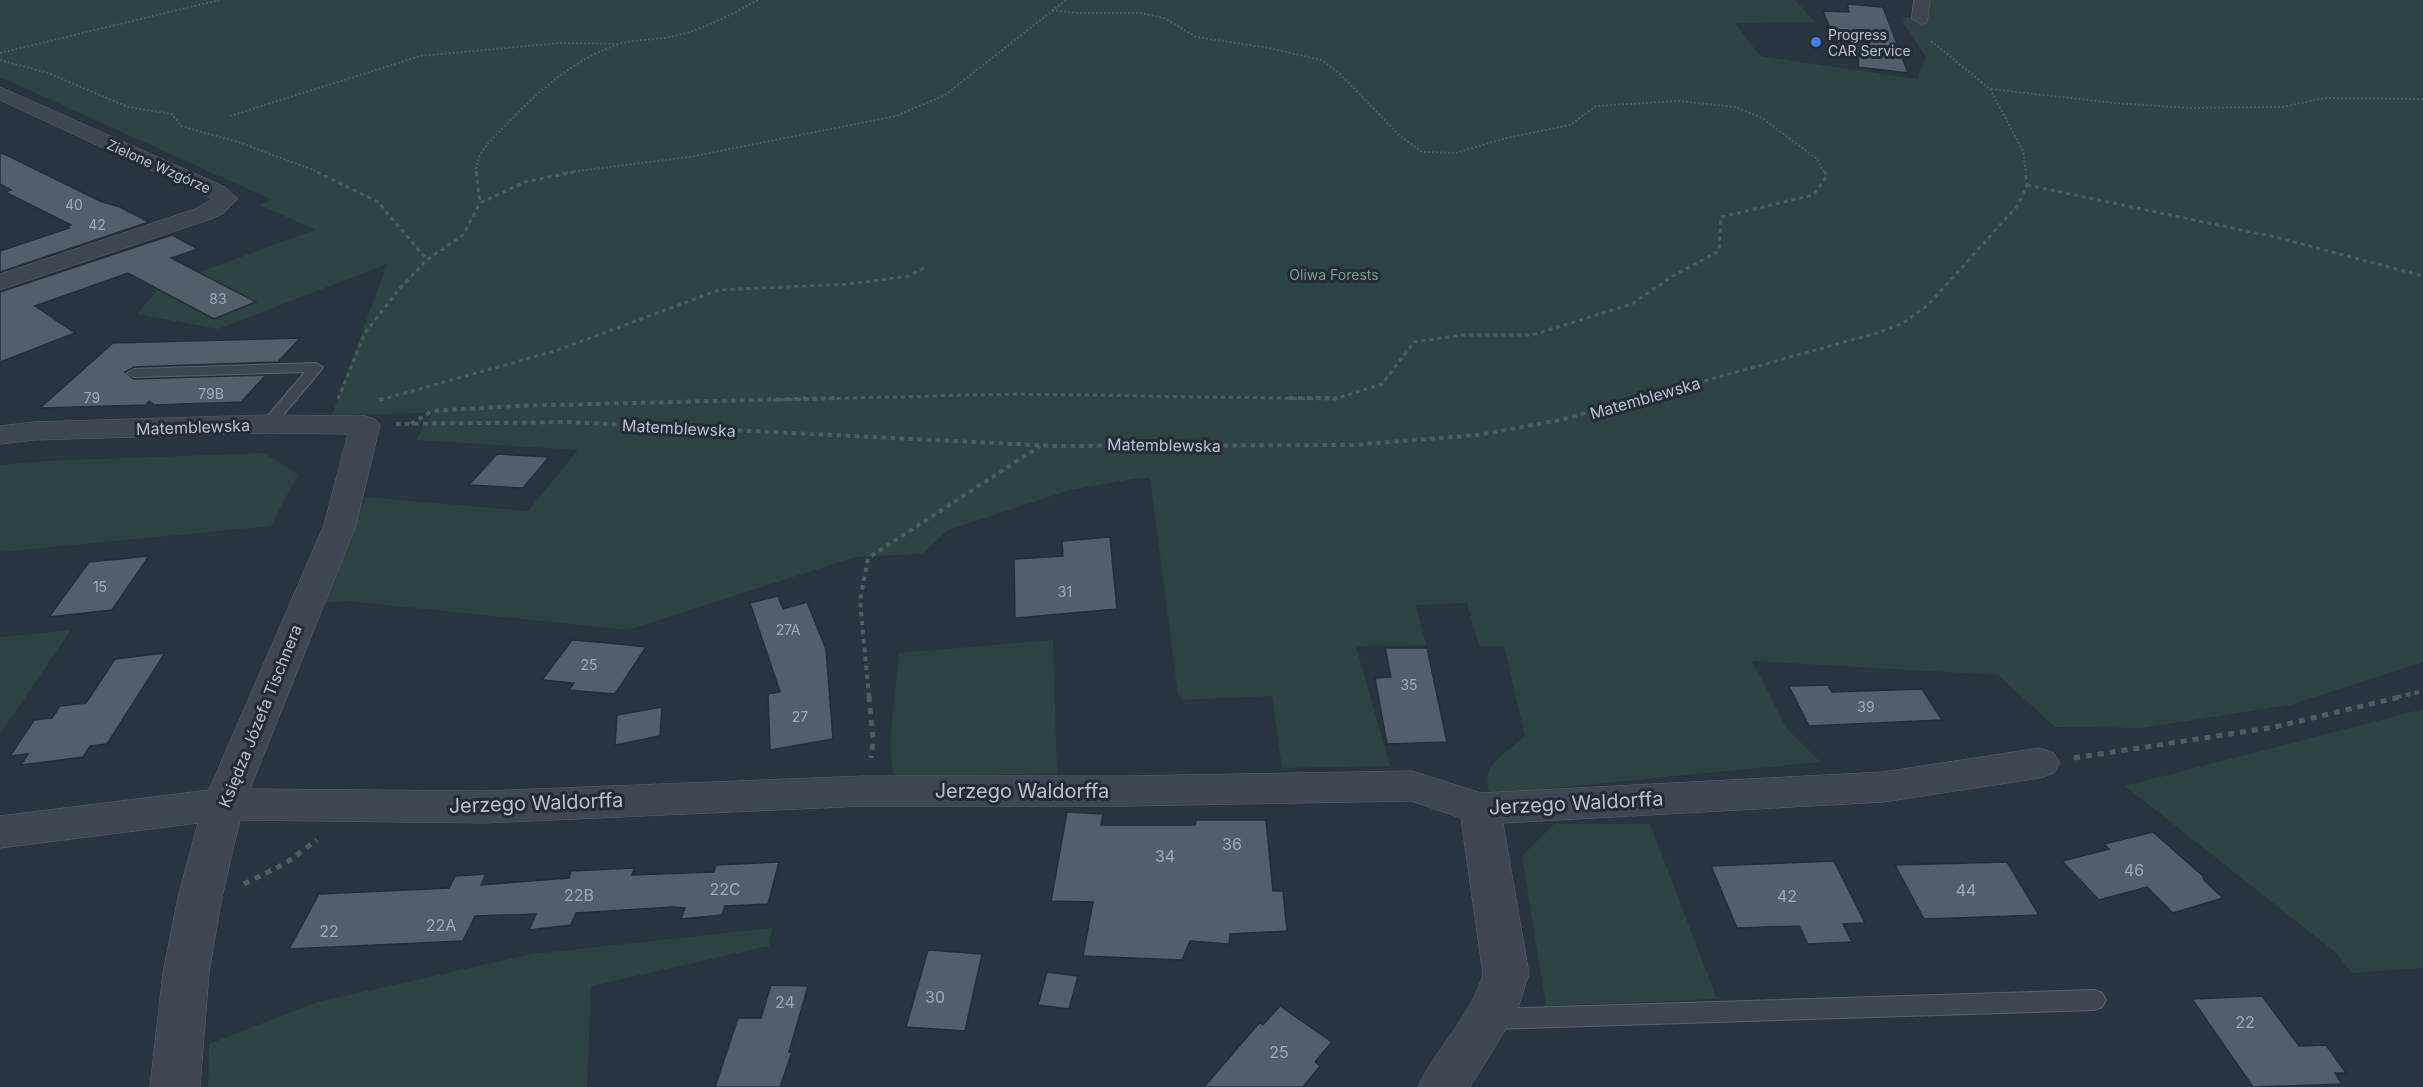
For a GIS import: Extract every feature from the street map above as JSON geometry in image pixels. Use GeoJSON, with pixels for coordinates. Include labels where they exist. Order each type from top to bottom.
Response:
{"type":"FeatureCollection","features":[{"type":"Feature","properties":{"kind":"street"},"geometry":{"type":"LineString","coordinates":[[1921,19],[1922,0]]}},
{"type":"Feature","properties":{"kind":"street","name":"Zielone Wzgórze"},"geometry":{"type":"LineString","coordinates":[[0,93],[218,192],[227,199],[216,208],[203,214],[0,282]]}},
{"type":"Feature","properties":{"kind":"street","name":"Matemblewska"},"geometry":{"type":"LineString","coordinates":[[0,435],[34,431],[341,424]]}},
{"type":"Feature","properties":{"kind":"street","name":"Księdza Józefa Tischnera"},"geometry":{"type":"LineString","coordinates":[[175,1087],[186,973],[200,897],[223,804],[257,716],[340,525],[341,424]]}},
{"type":"Feature","properties":{"kind":"street","name":"Jerzego Waldorffa"},"geometry":{"type":"LineString","coordinates":[[0,832],[223,804],[485,807],[865,791],[1126,791],[1412,786],[1480,809],[1883,787],[2040,763]]}},
{"type":"Feature","properties":{"kind":"street"},"geometry":{"type":"LineString","coordinates":[[1443,1087],[1488,1019],[1500,997],[1506,974],[1480,809]]}},
{"type":"Feature","properties":{"kind":"lane"},"geometry":{"type":"LineString","coordinates":[[134,373],[316,367],[268,424]]}},
{"type":"Feature","properties":{"kind":"lane"},"geometry":{"type":"LineString","coordinates":[[1488,1019],[2094,1000]]}},
{"type":"Feature","properties":{"kind":"path"},"geometry":{"type":"LineString","coordinates":[[0,53],[219,0]]}},
{"type":"Feature","properties":{"kind":"path"},"geometry":{"type":"LineString","coordinates":[[230,116],[420,56],[560,43],[620,44],[670,37],[722,21],[758,0]]}},
{"type":"Feature","properties":{"kind":"path"},"geometry":{"type":"LineString","coordinates":[[341,424],[365,333],[399,289],[427,260],[463,235],[480,203],[525,182],[549,175],[689,157],[897,116],[945,95],[1066,0]]}},
{"type":"Feature","properties":{"kind":"path"},"geometry":{"type":"LineString","coordinates":[[411,424],[432,411],[515,406],[1014,394],[1335,399],[1382,384],[1414,342],[1462,335],[1532,335],[1632,304],[1671,277],[1719,251],[1721,217],[1813,195],[1827,176],[1817,159],[1762,118],[1735,107],[1678,100],[1596,106],[1570,125],[1506,138],[1456,153],[1422,152],[1399,135],[1339,73],[1321,60],[1269,48],[1196,37],[1164,18],[1140,13],[1077,13],[1052,10]]}},
{"type":"Feature","properties":{"kind":"path"},"geometry":{"type":"LineString","coordinates":[[1921,19],[1932,41],[1990,89],[2023,151],[2027,185],[2275,237],[2423,276]]}},
{"type":"Feature","properties":{"kind":"path"},"geometry":{"type":"LineString","coordinates":[[480,203],[476,180],[477,157],[524,104],[580,63],[620,44]]}},
{"type":"Feature","properties":{"kind":"path"},"geometry":{"type":"LineString","coordinates":[[0,60],[48,73],[128,107],[172,114],[181,126],[241,143],[336,179],[378,202],[427,260]]}},
{"type":"Feature","properties":{"kind":"path"},"geometry":{"type":"LineString","coordinates":[[0,65],[11,63]]}},
{"type":"Feature","properties":{"kind":"path"},"geometry":{"type":"LineString","coordinates":[[1990,89],[2191,108],[2283,107],[2324,98],[2423,99]]}},
{"type":"Feature","properties":{"kind":"path","name":"Matemblewska"},"geometry":{"type":"LineString","coordinates":[[341,424],[568,422],[1041,445],[1119,443],[1348,446],[1450,439],[1576,417],[1877,333],[1903,323],[1928,305],[2018,205],[2027,185]]}},
{"type":"Feature","properties":{"kind":"path"},"geometry":{"type":"LineString","coordinates":[[341,424],[375,402],[555,351],[719,290],[849,284],[909,276],[926,267]]}},
{"type":"Feature","properties":{"kind":"path"},"geometry":{"type":"LineString","coordinates":[[873,740],[860,601],[868,558],[1041,445]]}},
{"type":"Feature","properties":{"kind":"path"},"geometry":{"type":"LineString","coordinates":[[2040,763],[2275,727],[2423,691]]}},
{"type":"Feature","properties":{"kind":"path"},"geometry":{"type":"LineString","coordinates":[[200,897],[248,883],[286,863],[330,830],[351,804]]}},
{"type":"Feature","properties":{"kind":"green space","name":"Oliwa Forests"},"geometry":{"type":"Polygon","coordinates":[[[0,0],[1795,0],[1815,22],[1735,23],[1760,56],[1917,79],[1926,57],[1904,24],[1903,18],[1927,14],[1929,0],[2423,0],[2423,662],[2290,705],[2141,728],[2055,727],[1998,675],[1752,661],[1787,729],[1820,762],[1490,794],[1488,775],[1491,768],[1502,755],[1525,736],[1504,646],[1479,646],[1467,603],[1416,605],[1426,645],[1356,646],[1390,766],[1282,768],[1272,696],[1182,700],[1178,694],[1150,478],[1070,490],[948,530],[922,554],[855,557],[628,630],[347,601],[325,603],[366,497],[528,511],[578,450],[416,440],[433,413],[332,415],[387,264],[218,329],[137,314],[161,286],[315,230],[260,205],[272,200],[0,77],[0,0]]]}},
{"type":"Feature","properties":{"kind":"green space"},"geometry":{"type":"Polygon","coordinates":[[[264,453],[298,474],[271,526],[0,552],[0,465],[43,461],[264,453]]]}},
{"type":"Feature","properties":{"kind":"green space"},"geometry":{"type":"Polygon","coordinates":[[[71,630],[0,734],[0,637],[71,630]]]}},
{"type":"Feature","properties":{"kind":"green space"},"geometry":{"type":"Polygon","coordinates":[[[1053,640],[1057,773],[898,777],[893,773],[890,744],[899,653],[1053,640]]]}},
{"type":"Feature","properties":{"kind":"green space"},"geometry":{"type":"Polygon","coordinates":[[[2423,709],[2423,968],[2352,973],[2335,952],[2125,786],[2423,709]]]}},
{"type":"Feature","properties":{"kind":"green space"},"geometry":{"type":"Polygon","coordinates":[[[1554,824],[1650,824],[1717,999],[1546,1006],[1522,856],[1554,824]]]}},
{"type":"Feature","properties":{"kind":"green space"},"geometry":{"type":"Polygon","coordinates":[[[772,928],[769,946],[591,986],[587,1087],[208,1087],[209,1044],[317,1002],[532,954],[772,928]]]}},
{"type":"Feature","properties":{"kind":"building"},"geometry":{"type":"Polygon","coordinates":[[[1847,4],[1883,7],[1908,73],[1858,67],[1859,53],[1840,53],[1823,11],[1849,12],[1847,4]]]}},
{"type":"Feature","properties":{"kind":"building"},"geometry":{"type":"Polygon","coordinates":[[[0,152],[102,202],[120,207],[149,222],[0,272],[0,251],[69,228],[66,227],[71,225],[5,192],[11,190],[0,184],[0,152]]]}},
{"type":"Feature","properties":{"kind":"building"},"geometry":{"type":"Polygon","coordinates":[[[172,235],[198,249],[171,258],[256,302],[214,319],[128,273],[35,306],[75,333],[0,362],[0,292],[172,235]]]}},
{"type":"Feature","properties":{"kind":"building"},"geometry":{"type":"Polygon","coordinates":[[[300,338],[278,362],[134,367],[125,372],[134,379],[266,375],[241,402],[154,405],[149,401],[146,405],[40,408],[113,343],[300,338]]]}},
{"type":"Feature","properties":{"kind":"building"},"geometry":{"type":"Polygon","coordinates":[[[497,454],[549,457],[523,488],[469,485],[497,454]]]}},
{"type":"Feature","properties":{"kind":"building"},"geometry":{"type":"Polygon","coordinates":[[[1110,537],[1117,609],[1015,618],[1014,559],[1063,556],[1062,541],[1110,537]]]}},
{"type":"Feature","properties":{"kind":"building"},"geometry":{"type":"Polygon","coordinates":[[[149,556],[112,610],[49,617],[89,562],[149,556]]]}},
{"type":"Feature","properties":{"kind":"building"},"geometry":{"type":"Polygon","coordinates":[[[778,596],[783,609],[807,602],[826,649],[833,739],[770,750],[768,694],[780,692],[750,603],[778,596]]]}},
{"type":"Feature","properties":{"kind":"building"},"geometry":{"type":"Polygon","coordinates":[[[572,640],[646,647],[615,694],[569,690],[574,683],[542,680],[572,640]]]}},
{"type":"Feature","properties":{"kind":"building"},"geometry":{"type":"Polygon","coordinates":[[[1385,648],[1427,648],[1447,742],[1387,744],[1375,678],[1391,677],[1385,648]]]}},
{"type":"Feature","properties":{"kind":"building"},"geometry":{"type":"Polygon","coordinates":[[[165,653],[107,744],[90,746],[83,757],[21,765],[28,754],[10,756],[34,720],[52,718],[60,706],[86,703],[115,659],[165,653]]]}},
{"type":"Feature","properties":{"kind":"building"},"geometry":{"type":"Polygon","coordinates":[[[1828,685],[1832,692],[1922,689],[1942,720],[1809,726],[1789,686],[1828,685]]]}},
{"type":"Feature","properties":{"kind":"building"},"geometry":{"type":"Polygon","coordinates":[[[662,707],[660,736],[615,745],[617,715],[662,707]]]}},
{"type":"Feature","properties":{"kind":"building"},"geometry":{"type":"Polygon","coordinates":[[[1067,812],[1103,814],[1101,825],[1195,825],[1196,820],[1266,820],[1273,891],[1283,891],[1287,931],[1230,934],[1229,944],[1190,941],[1182,960],[1083,956],[1093,902],[1051,901],[1067,812]]]}},
{"type":"Feature","properties":{"kind":"building"},"geometry":{"type":"Polygon","coordinates":[[[2153,832],[2203,876],[2204,880],[2223,898],[2173,913],[2147,887],[2099,900],[2062,861],[2109,849],[2104,844],[2153,832]]]}},
{"type":"Feature","properties":{"kind":"building"},"geometry":{"type":"Polygon","coordinates":[[[1834,861],[1865,923],[1843,924],[1852,942],[1808,944],[1799,926],[1737,928],[1711,866],[1834,861]]]}},
{"type":"Feature","properties":{"kind":"building"},"geometry":{"type":"Polygon","coordinates":[[[779,862],[768,904],[725,906],[722,915],[681,919],[685,908],[673,907],[576,913],[571,925],[529,930],[536,914],[475,916],[463,941],[289,949],[319,894],[449,888],[455,876],[486,874],[481,885],[569,878],[571,871],[634,868],[632,875],[714,872],[716,865],[779,862]]]}},
{"type":"Feature","properties":{"kind":"building"},"geometry":{"type":"Polygon","coordinates":[[[2007,862],[2039,915],[1924,919],[1895,865],[2007,862]]]}},
{"type":"Feature","properties":{"kind":"building"},"geometry":{"type":"Polygon","coordinates":[[[928,950],[982,954],[965,1031],[906,1027],[928,950]]]}},
{"type":"Feature","properties":{"kind":"building"},"geometry":{"type":"Polygon","coordinates":[[[1047,972],[1078,976],[1069,1009],[1038,1005],[1047,972]]]}},
{"type":"Feature","properties":{"kind":"building"},"geometry":{"type":"Polygon","coordinates":[[[771,985],[808,986],[789,1052],[792,1052],[780,1087],[715,1087],[738,1018],[761,1018],[771,985]]]}},
{"type":"Feature","properties":{"kind":"building"},"geometry":{"type":"Polygon","coordinates":[[[2262,996],[2299,1046],[2326,1045],[2346,1073],[2335,1073],[2342,1084],[2253,1087],[2192,999],[2262,996]]]}},
{"type":"Feature","properties":{"kind":"building"},"geometry":{"type":"Polygon","coordinates":[[[1280,1006],[1332,1042],[1315,1062],[1320,1066],[1303,1087],[1204,1087],[1260,1022],[1263,1025],[1280,1006]]]}},
{"type":"Feature","properties":{"kind":"place","name":"Progress CAR Service"},"geometry":{"type":"Point","coordinates":[1816,42]}}]}
